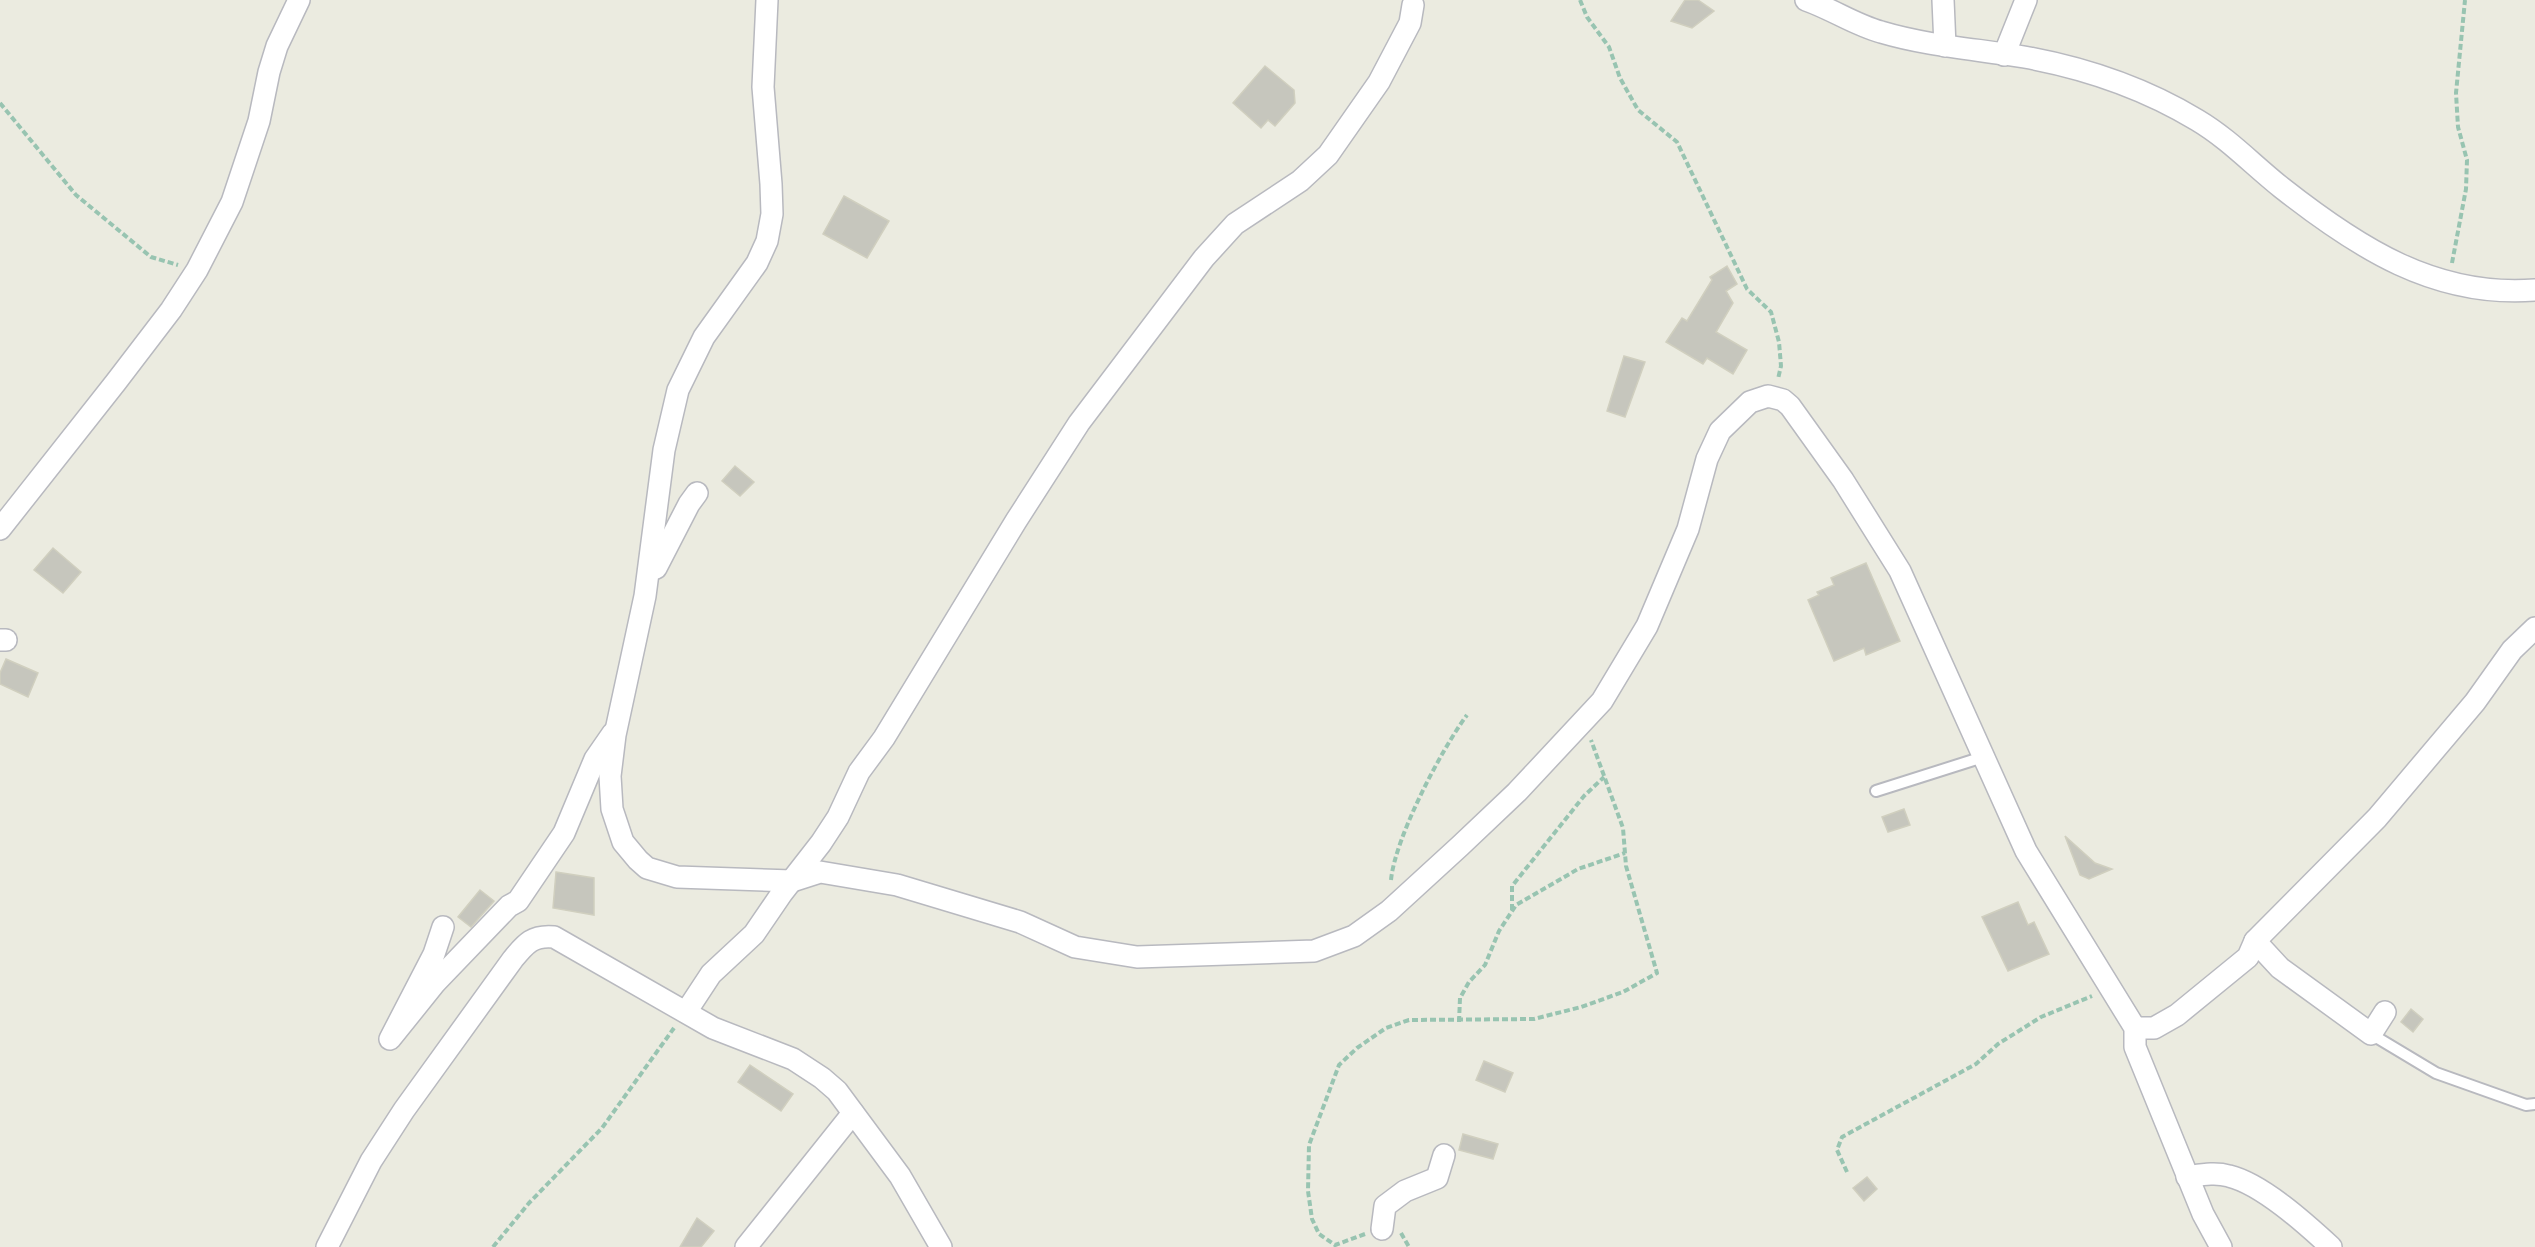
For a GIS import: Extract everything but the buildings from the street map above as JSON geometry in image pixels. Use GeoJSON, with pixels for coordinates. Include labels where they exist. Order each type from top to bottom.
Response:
{"type":"FeatureCollection","features":[{"type":"Feature","properties":{"kind":"street"},"geometry":{"type":"LineString","coordinates":[[0,529],[130,364],[171,310],[197,270],[232,202],[259,121],[277,46],[299,0]]}},
{"type":"Feature","properties":{"kind":"street"},"geometry":{"type":"LineString","coordinates":[[767,0],[763,87],[772,214],[767,241],[757,263],[704,337],[678,390],[664,450],[645,596],[616,728],[610,777],[612,809],[622,842],[638,861],[647,868],[677,877],[792,881],[820,872],[897,885],[1020,922],[1075,947],[1137,957],[1314,951],[1354,936],[1389,911],[1517,792],[1602,701],[1647,626],[1688,529],[1707,459],[1720,431],[1750,402],[1761,397],[1775,398],[1790,406],[1813,437],[1900,571],[2026,850],[2135,1028],[2134,1047],[2202,1214],[2221,1247]]}},
{"type":"Feature","properties":{"kind":"street"},"geometry":{"type":"LineString","coordinates":[[1806,0],[1879,32],[2093,74],[2162,100],[2228,140],[2281,187],[2373,250],[2412,272],[2448,284],[2513,292],[2535,290]]}},
{"type":"Feature","properties":{"kind":"street"},"geometry":{"type":"LineString","coordinates":[[1943,0],[1945,46]]}},
{"type":"Feature","properties":{"kind":"street"},"geometry":{"type":"LineString","coordinates":[[2004,55],[2026,0]]}},
{"type":"Feature","properties":{"kind":"street"},"geometry":{"type":"LineString","coordinates":[[686,1012],[711,974],[754,934],[838,816],[859,772],[884,738],[1016,521],[1079,423],[1204,258],[1235,224],[1312,172],[1328,155],[1379,81],[1410,23],[1413,5]]}},
{"type":"Feature","properties":{"kind":"street"},"geometry":{"type":"LineString","coordinates":[[645,596],[668,543],[697,493]]}},
{"type":"Feature","properties":{"kind":"street"},"geometry":{"type":"LineString","coordinates":[[2135,1028],[2154,1028],[2177,1015],[2248,957],[2255,941],[2377,818],[2475,702],[2512,650],[2535,628]]}},
{"type":"Feature","properties":{"kind":"street"},"geometry":{"type":"LineString","coordinates":[[443,927],[434,954],[390,1039],[435,983],[509,906],[518,901],[564,833],[595,759],[616,728]]}},
{"type":"Feature","properties":{"kind":"street"},"geometry":{"type":"LineString","coordinates":[[327,1247],[371,1161],[404,1110],[528,941],[540,936],[554,937],[713,1028],[793,1059],[837,1091],[900,1176],[941,1247]]}},
{"type":"Feature","properties":{"kind":"street"},"geometry":{"type":"LineString","coordinates":[[2255,941],[2280,968],[2371,1034],[2385,1012]]}},
{"type":"Feature","properties":{"kind":"street"},"geometry":{"type":"LineString","coordinates":[[746,1247],[853,1113]]}},
{"type":"Feature","properties":{"kind":"street"},"geometry":{"type":"LineString","coordinates":[[1382,1229],[1385,1206],[1405,1191],[1437,1178],[1444,1155]]}},
{"type":"Feature","properties":{"kind":"street"},"geometry":{"type":"LineString","coordinates":[[2187,1177],[2227,1175],[2240,1179],[2262,1192],[2331,1247]]}},
{"type":"Feature","properties":{"kind":"lane"},"geometry":{"type":"LineString","coordinates":[[1876,791],[1983,757]]}},
{"type":"Feature","properties":{"kind":"lane"},"geometry":{"type":"LineString","coordinates":[[2371,1034],[2436,1072],[2526,1105],[2535,1104]]}},
{"type":"Feature","properties":{"kind":"path"},"geometry":{"type":"LineString","coordinates":[[1580,0],[1587,17],[1609,47],[1620,78],[1638,110],[1677,142],[1747,289],[1771,312],[1779,342],[1781,366],[1775,398]]}},
{"type":"Feature","properties":{"kind":"path"},"geometry":{"type":"LineString","coordinates":[[2448,284],[2466,189],[2467,160],[2458,127],[2456,93],[2465,0]]}},
{"type":"Feature","properties":{"kind":"path"},"geometry":{"type":"LineString","coordinates":[[0,103],[76,195],[150,257],[197,270]]}},
{"type":"Feature","properties":{"kind":"path"},"geometry":{"type":"LineString","coordinates":[[1389,911],[1392,875],[1408,828],[1450,738],[1467,715]]}},
{"type":"Feature","properties":{"kind":"path"},"geometry":{"type":"LineString","coordinates":[[1409,1247],[1402,1233],[1382,1229],[1335,1245],[1319,1234],[1312,1219],[1308,1191],[1309,1145],[1339,1065],[1386,1028],[1409,1020],[1437,1018],[1460,1022],[1534,1019],[1581,1007],[1623,992],[1657,973],[1626,866],[1623,828],[1590,738],[1580,725]]}},
{"type":"Feature","properties":{"kind":"path"},"geometry":{"type":"LineString","coordinates":[[1512,912],[1512,886],[1584,796],[1604,777]]}},
{"type":"Feature","properties":{"kind":"path"},"geometry":{"type":"LineString","coordinates":[[1460,1022],[1460,998],[1469,982],[1485,965],[1499,931],[1516,905],[1578,869],[1625,853]]}},
{"type":"Feature","properties":{"kind":"path"},"geometry":{"type":"LineString","coordinates":[[1847,1172],[1837,1150],[1842,1137],[1976,1064],[1998,1044],[2041,1017],[2080,1004],[2108,987]]}},
{"type":"Feature","properties":{"kind":"path"},"geometry":{"type":"LineString","coordinates":[[493,1247],[529,1203],[602,1128],[686,1012]]}}]}
